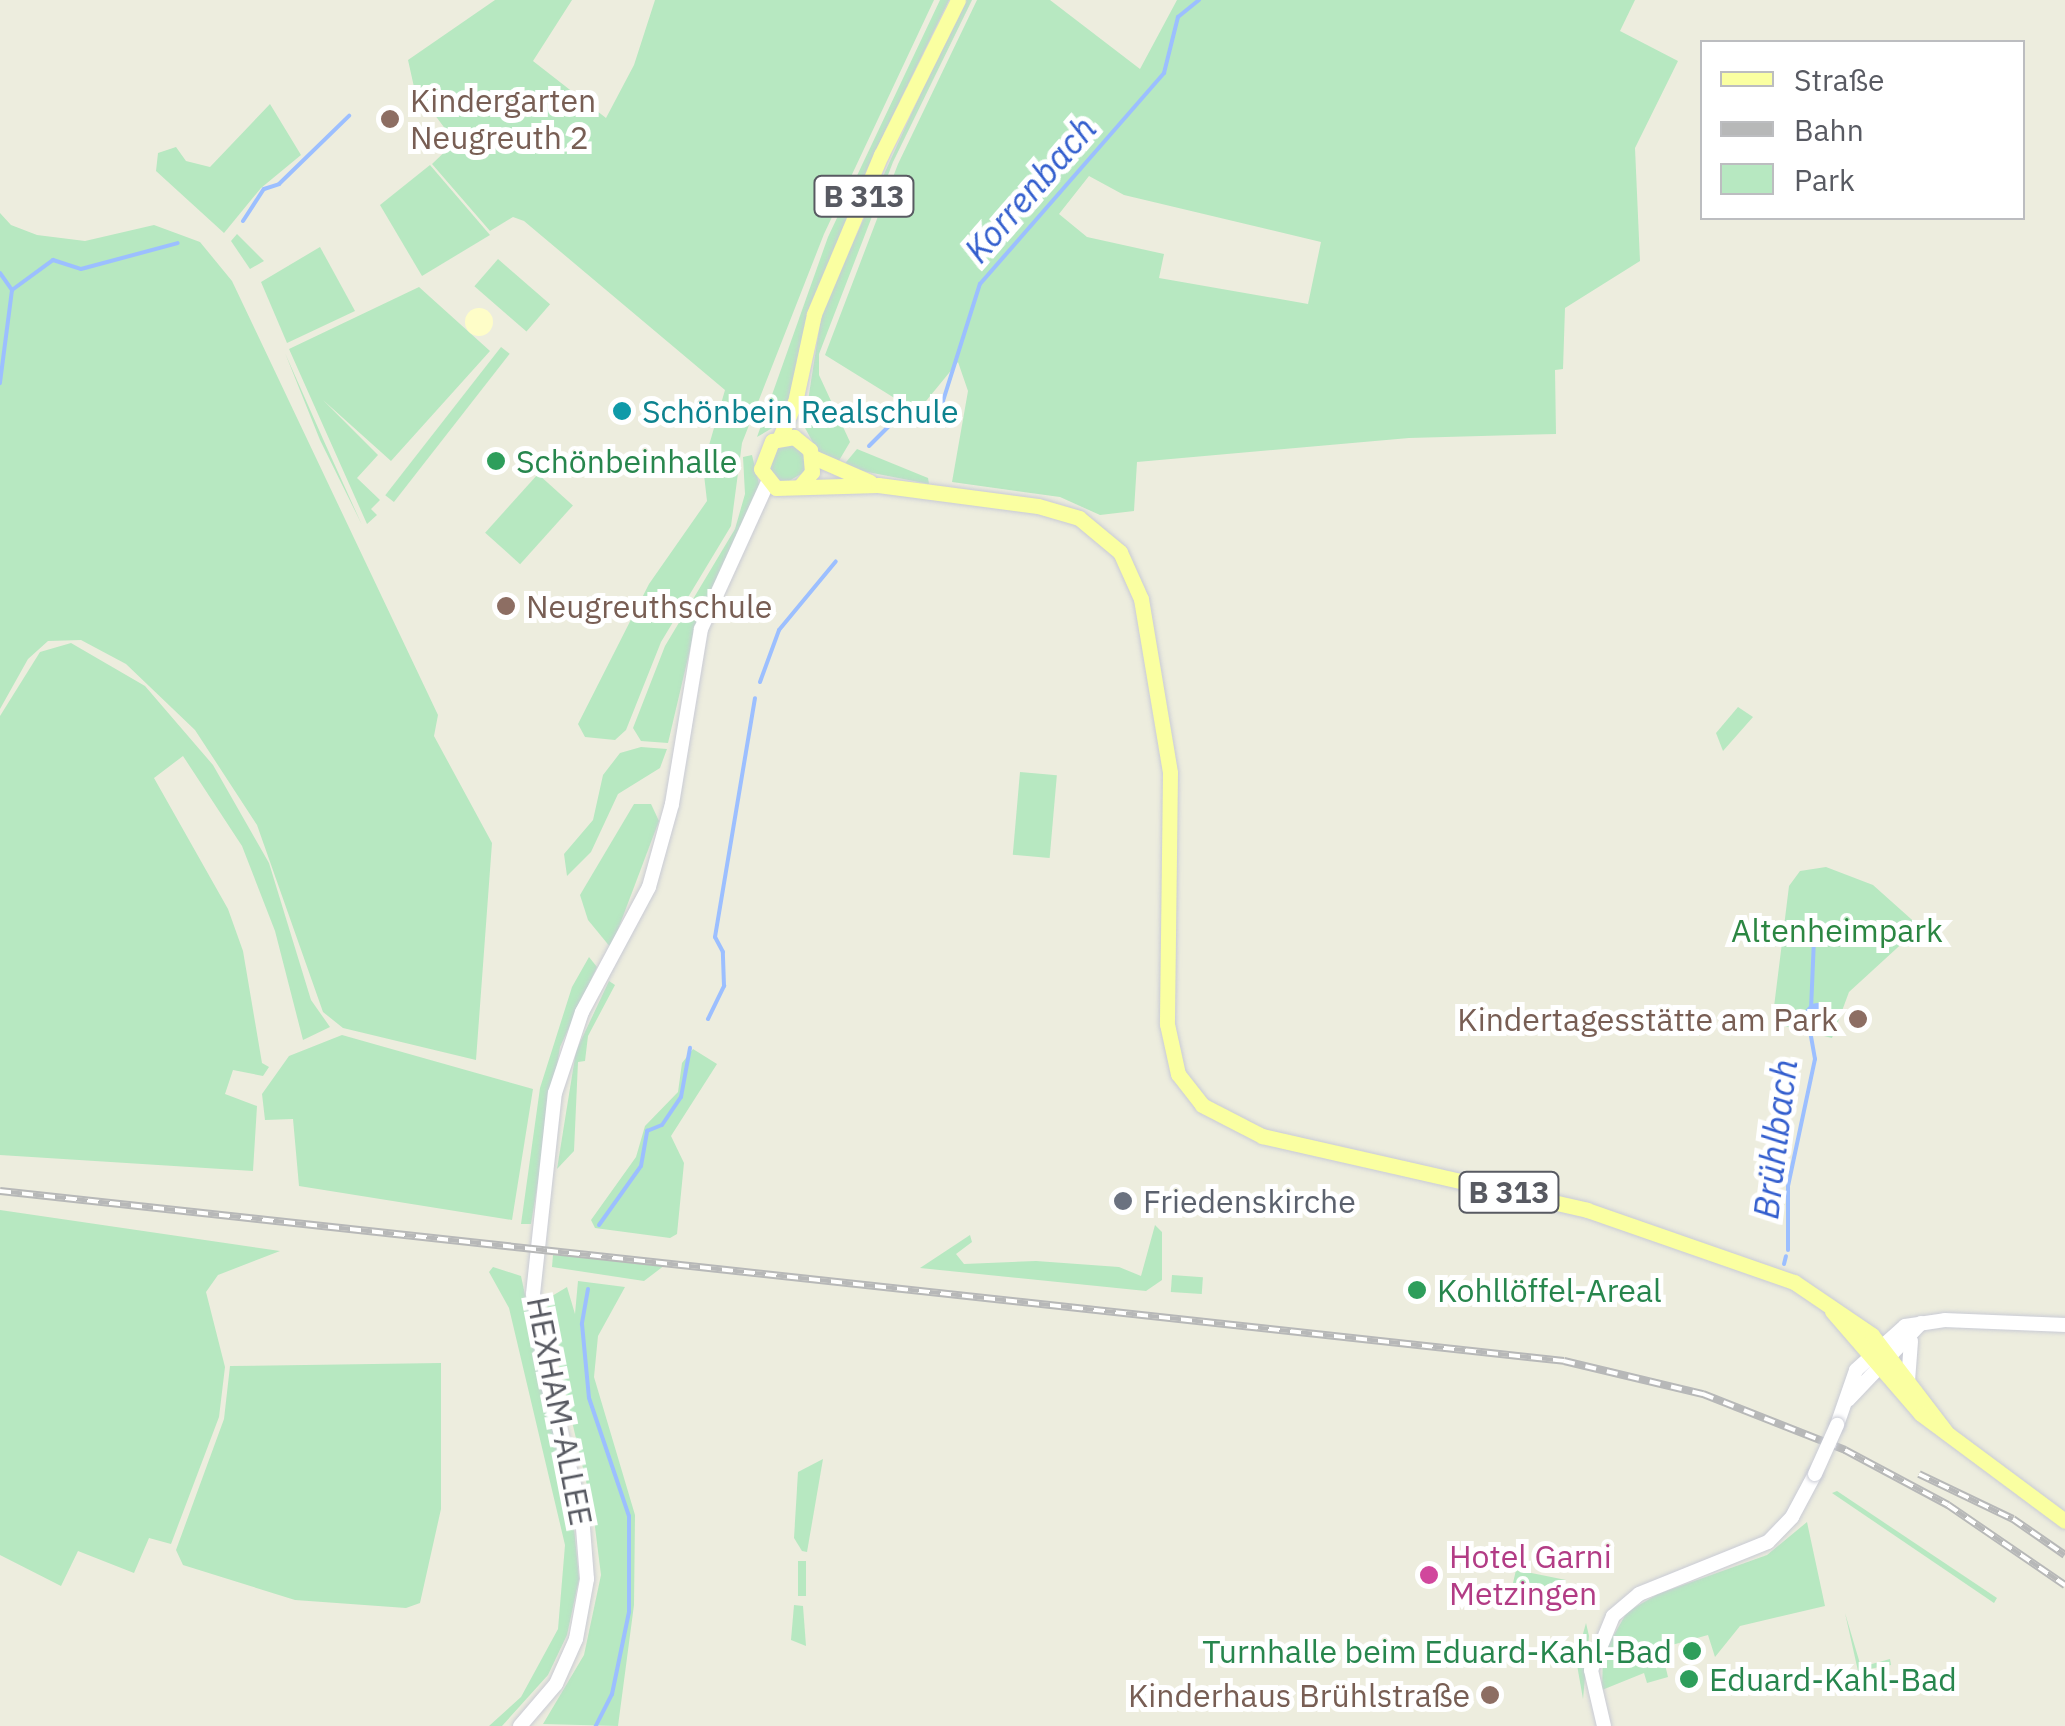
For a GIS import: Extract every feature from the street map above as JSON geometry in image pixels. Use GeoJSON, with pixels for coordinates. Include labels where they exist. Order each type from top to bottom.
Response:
{"type":"FeatureCollection","features":[{"type":"Feature","properties":{"kind":"main road","name":"B 313"},"geometry":{"type":"LineString","coordinates":[[780,437],[795,402],[814,314],[881,155],[958,0]]}},
{"type":"Feature","properties":{"kind":"main road","name":"B 313"},"geometry":{"type":"LineString","coordinates":[[795,402],[800,440]]}},
{"type":"Feature","properties":{"kind":"main road"},"geometry":{"type":"LineString","coordinates":[[780,437],[800,440],[813,457],[797,487],[768,482],[762,453],[780,437]]}},
{"type":"Feature","properties":{"kind":"main road","name":"B 313"},"geometry":{"type":"LineString","coordinates":[[813,457],[878,485]]}},
{"type":"Feature","properties":{"kind":"main road","name":"HEXHAM-ALLEE"},"geometry":{"type":"LineString","coordinates":[[520,1726],[556,1684],[576,1638],[587,1579],[582,1516],[547,1382],[533,1294],[555,1093],[582,1012],[649,887],[672,804],[702,629],[756,519],[768,482]]}},
{"type":"Feature","properties":{"kind":"main road","name":"B 313"},"geometry":{"type":"LineString","coordinates":[[797,487],[878,485],[1061,512],[1097,530],[1132,571],[1171,788],[1166,1024],[1178,1074],[1193,1096],[1217,1116],[1262,1136],[1648,1227],[1794,1282],[1858,1322],[1879,1344],[1885,1365],[1947,1432],[2065,1521]]}},
{"type":"Feature","properties":{"kind":"main road","name":"HEXHAM-ALLEE"},"geometry":{"type":"LineString","coordinates":[[756,519],[797,487]]}},
{"type":"Feature","properties":{"kind":"main road","name":"B 313"},"geometry":{"type":"LineString","coordinates":[[1830,1308],[1866,1356],[1908,1381],[1947,1432]]}},
{"type":"Feature","properties":{"kind":"main road"},"geometry":{"type":"LineString","coordinates":[[1848,1400],[1912,1340],[1921,1324]]}},
{"type":"Feature","properties":{"kind":"main road"},"geometry":{"type":"LineString","coordinates":[[1604,1726],[1592,1670],[1612,1616],[1639,1594],[1768,1542],[1792,1516],[1815,1474],[1866,1356],[1879,1344],[1921,1324],[2065,1325]]}},
{"type":"Feature","properties":{"kind":"main road"},"geometry":{"type":"LineString","coordinates":[[1908,1381],[1912,1340]]}},
{"type":"Feature","properties":{"kind":"green space"},"geometry":{"type":"Polygon","coordinates":[[[495,0],[572,0],[533,61],[606,118],[634,65],[655,0],[934,0],[824,234],[742,443],[731,526],[661,642],[626,730],[615,740],[585,737],[578,724],[649,584],[707,501],[703,466],[725,390],[524,221],[513,217],[490,231],[432,164],[455,142],[414,87],[408,60],[495,0]]]}},
{"type":"Feature","properties":{"kind":"green space"},"geometry":{"type":"Polygon","coordinates":[[[940,0],[949,0],[875,152],[781,423],[757,437],[828,237],[940,0]]]}},
{"type":"Feature","properties":{"kind":"green space"},"geometry":{"type":"Polygon","coordinates":[[[963,0],[972,0],[893,162],[819,354],[819,375],[850,442],[837,464],[818,452],[804,426],[822,311],[963,0]]]}},
{"type":"Feature","properties":{"kind":"green space"},"geometry":{"type":"Polygon","coordinates":[[[977,0],[1050,0],[1140,69],[1177,0],[1635,0],[1620,31],[1678,61],[1635,148],[1640,261],[1565,308],[1563,369],[1555,370],[1556,434],[1409,438],[1137,462],[1134,511],[1100,515],[1060,497],[952,482],[968,391],[958,362],[917,412],[825,355],[898,164],[977,0]],[[1089,176],[1059,214],[1087,237],[1164,254],[1159,278],[1308,304],[1321,242],[1124,195],[1089,176]]]}},
{"type":"Feature","properties":{"kind":"green space"},"geometry":{"type":"Polygon","coordinates":[[[270,104],[301,155],[261,188],[224,233],[156,171],[158,153],[176,147],[186,161],[210,167],[270,104]]]}},
{"type":"Feature","properties":{"kind":"green space"},"geometry":{"type":"Polygon","coordinates":[[[430,165],[490,235],[422,276],[380,205],[430,165]]]}},
{"type":"Feature","properties":{"kind":"green space"},"geometry":{"type":"Polygon","coordinates":[[[0,213],[11,225],[37,235],[85,241],[154,225],[200,242],[232,281],[438,715],[434,736],[492,843],[476,1060],[343,1028],[323,1012],[257,825],[195,730],[126,664],[81,640],[48,641],[28,659],[0,709],[0,213]]]}},
{"type":"Feature","properties":{"kind":"green space"},"geometry":{"type":"Polygon","coordinates":[[[237,234],[264,261],[250,269],[231,241],[237,234]]]}},
{"type":"Feature","properties":{"kind":"green space"},"geometry":{"type":"Polygon","coordinates":[[[320,247],[355,311],[287,343],[261,282],[320,247]]]}},
{"type":"Feature","properties":{"kind":"green space"},"geometry":{"type":"Polygon","coordinates":[[[498,259],[550,304],[526,331],[474,286],[498,259]]]}},
{"type":"Feature","properties":{"kind":"green space"},"geometry":{"type":"Polygon","coordinates":[[[419,287],[490,351],[391,461],[323,400],[378,455],[357,478],[380,500],[371,509],[377,515],[367,524],[289,349],[419,287]]]}},
{"type":"Feature","properties":{"kind":"green space"},"geometry":{"type":"Polygon","coordinates":[[[501,347],[510,354],[394,502],[385,495],[501,347]]]}},
{"type":"Feature","properties":{"kind":"green space"},"geometry":{"type":"Polygon","coordinates":[[[285,353],[323,439],[362,525],[320,440],[285,353]]]}},
{"type":"Feature","properties":{"kind":"green space"},"geometry":{"type":"Polygon","coordinates":[[[788,442],[804,452],[806,471],[784,484],[768,474],[770,449],[788,442]]]}},
{"type":"Feature","properties":{"kind":"green space"},"geometry":{"type":"Polygon","coordinates":[[[857,449],[928,478],[929,484],[842,467],[857,449]]]}},
{"type":"Feature","properties":{"kind":"green space"},"geometry":{"type":"Polygon","coordinates":[[[752,455],[760,488],[695,628],[668,743],[641,741],[633,728],[665,646],[735,529],[745,494],[743,457],[752,455]]]}},
{"type":"Feature","properties":{"kind":"green space"},"geometry":{"type":"Polygon","coordinates":[[[538,474],[573,505],[520,564],[485,533],[538,474]]]}},
{"type":"Feature","properties":{"kind":"green space"},"geometry":{"type":"Polygon","coordinates":[[[71,643],[145,686],[213,765],[269,863],[311,1000],[330,1027],[303,1040],[275,931],[242,846],[183,756],[154,778],[228,909],[243,951],[262,1063],[269,1067],[263,1076],[233,1070],[225,1094],[257,1106],[253,1171],[0,1155],[0,716],[40,652],[71,643]]]}},
{"type":"Feature","properties":{"kind":"green space"},"geometry":{"type":"Polygon","coordinates":[[[1738,707],[1753,717],[1723,751],[1716,733],[1738,707]]]}},
{"type":"Feature","properties":{"kind":"green space"},"geometry":{"type":"Polygon","coordinates":[[[641,747],[667,749],[660,768],[618,794],[591,852],[567,876],[564,854],[593,820],[603,775],[620,753],[641,747]]]}},
{"type":"Feature","properties":{"kind":"green space"},"geometry":{"type":"Polygon","coordinates":[[[1020,772],[1057,775],[1050,858],[1013,855],[1020,772]]]}},
{"type":"Feature","properties":{"kind":"green space"},"geometry":{"type":"Polygon","coordinates":[[[634,804],[651,804],[659,821],[611,948],[588,920],[580,895],[634,804]]]}},
{"type":"Feature","properties":{"kind":"green space","name":"Altenheimpark"},"geometry":{"type":"Polygon","coordinates":[[[1826,867],[1873,885],[1920,927],[1849,992],[1832,1038],[1772,1023],[1789,886],[1800,871],[1826,867]]]}},
{"type":"Feature","properties":{"kind":"green space"},"geometry":{"type":"Polygon","coordinates":[[[589,957],[597,967],[560,1047],[531,1224],[521,1224],[540,1088],[572,987],[589,957]]]}},
{"type":"Feature","properties":{"kind":"green space"},"geometry":{"type":"Polygon","coordinates":[[[609,981],[615,985],[588,1036],[585,1061],[578,1062],[574,1151],[557,1169],[576,1051],[609,981]]]}},
{"type":"Feature","properties":{"kind":"green space"},"geometry":{"type":"Polygon","coordinates":[[[342,1035],[533,1089],[512,1220],[299,1186],[293,1119],[265,1120],[262,1094],[289,1056],[342,1035]]]}},
{"type":"Feature","properties":{"kind":"green space"},"geometry":{"type":"Polygon","coordinates":[[[693,1049],[717,1064],[671,1136],[684,1163],[677,1234],[670,1238],[595,1228],[591,1220],[636,1157],[645,1126],[678,1092],[682,1063],[693,1049]]]}},
{"type":"Feature","properties":{"kind":"green space"},"geometry":{"type":"Polygon","coordinates":[[[0,1210],[280,1251],[218,1275],[206,1292],[225,1367],[219,1417],[171,1544],[149,1538],[134,1573],[78,1551],[61,1586],[0,1555],[0,1210]]]}},
{"type":"Feature","properties":{"kind":"green space"},"geometry":{"type":"Polygon","coordinates":[[[1155,1225],[1162,1232],[1162,1280],[1146,1291],[920,1268],[970,1235],[972,1242],[956,1254],[964,1264],[1036,1261],[1119,1267],[1141,1276],[1155,1225]]]}},
{"type":"Feature","properties":{"kind":"green space"},"geometry":{"type":"Polygon","coordinates":[[[553,1255],[665,1265],[644,1281],[552,1267],[553,1255]]]}},
{"type":"Feature","properties":{"kind":"green space"},"geometry":{"type":"Polygon","coordinates":[[[493,1267],[521,1276],[573,1517],[579,1579],[567,1635],[548,1675],[502,1726],[489,1726],[521,1697],[558,1629],[565,1545],[509,1308],[489,1272],[493,1267]]]}},
{"type":"Feature","properties":{"kind":"green space"},"geometry":{"type":"Polygon","coordinates":[[[1172,1275],[1203,1277],[1202,1294],[1171,1292],[1172,1275]]]}},
{"type":"Feature","properties":{"kind":"green space"},"geometry":{"type":"Polygon","coordinates":[[[578,1281],[625,1287],[598,1336],[594,1377],[635,1515],[634,1605],[618,1726],[543,1724],[584,1655],[601,1575],[593,1511],[548,1319],[547,1299],[567,1287],[575,1314],[578,1281]]]}},
{"type":"Feature","properties":{"kind":"green space"},"geometry":{"type":"Polygon","coordinates":[[[441,1363],[441,1509],[420,1603],[406,1608],[295,1600],[183,1565],[176,1550],[224,1419],[230,1366],[441,1363]]]}},
{"type":"Feature","properties":{"kind":"green space"},"geometry":{"type":"Polygon","coordinates":[[[823,1459],[807,1552],[802,1551],[794,1538],[798,1472],[823,1459]]]}},
{"type":"Feature","properties":{"kind":"green space"},"geometry":{"type":"Polygon","coordinates":[[[1837,1491],[1997,1598],[1994,1603],[1832,1493],[1837,1491]]]}},
{"type":"Feature","properties":{"kind":"green space"},"geometry":{"type":"Polygon","coordinates":[[[1807,1522],[1825,1606],[1740,1626],[1715,1657],[1708,1635],[1661,1648],[1668,1677],[1647,1683],[1644,1673],[1602,1690],[1603,1654],[1627,1612],[1658,1594],[1767,1555],[1807,1522]]]}},
{"type":"Feature","properties":{"kind":"green space"},"geometry":{"type":"Polygon","coordinates":[[[798,1561],[806,1561],[806,1596],[798,1596],[798,1561]]]}},
{"type":"Feature","properties":{"kind":"green space"},"geometry":{"type":"Polygon","coordinates":[[[1516,1570],[1566,1580],[1563,1589],[1510,1596],[1516,1570]]]}},
{"type":"Feature","properties":{"kind":"green space"},"geometry":{"type":"Polygon","coordinates":[[[794,1605],[803,1606],[806,1646],[791,1640],[794,1605]]]}},
{"type":"Feature","properties":{"kind":"green space"},"geometry":{"type":"Polygon","coordinates":[[[1845,1613],[1861,1667],[1890,1659],[1891,1665],[1858,1671],[1845,1613]]]}},
{"type":"Feature","properties":{"kind":"green space"},"geometry":{"type":"Polygon","coordinates":[[[1586,1623],[1589,1636],[1583,1699],[1576,1659],[1586,1623]]]}},
{"type":"Feature","properties":{"kind":"sand"},"geometry":{"type":"Polygon","coordinates":[[[479,308],[489,312],[493,322],[489,332],[479,336],[469,332],[465,322],[469,312],[479,308]]]}},
{"type":"Feature","properties":{"kind":"water"},"geometry":{"type":"Polygon","coordinates":[[[1818,1003],[1828,1007],[1832,1017],[1828,1027],[1818,1031],[1808,1027],[1804,1017],[1808,1007],[1818,1003]]]}},
{"type":"Feature","properties":{"kind":"waterway","name":"Korrenbach"},"geometry":{"type":"LineString","coordinates":[[869,446],[894,421],[924,423],[943,401],[980,284],[1164,73],[1178,17],[1199,0]]}},
{"type":"Feature","properties":{"kind":"waterway"},"geometry":{"type":"LineString","coordinates":[[243,221],[264,189],[279,184],[349,116]]}},
{"type":"Feature","properties":{"kind":"waterway"},"geometry":{"type":"LineString","coordinates":[[12,290],[53,260],[81,269],[178,243]]}},
{"type":"Feature","properties":{"kind":"waterway"},"geometry":{"type":"LineString","coordinates":[[0,273],[12,290],[0,383]]}},
{"type":"Feature","properties":{"kind":"waterway","name":"Korrenbach"},"geometry":{"type":"LineString","coordinates":[[760,682],[779,630],[836,561]]}},
{"type":"Feature","properties":{"kind":"waterway","name":"Korrenbach"},"geometry":{"type":"LineString","coordinates":[[708,1019],[724,986],[723,952],[715,937],[755,698]]}},
{"type":"Feature","properties":{"kind":"waterway","name":"Brühlbach"},"geometry":{"type":"LineString","coordinates":[[1811,1010],[1815,915]]}},
{"type":"Feature","properties":{"kind":"waterway","name":"Brühlbach"},"geometry":{"type":"LineString","coordinates":[[1788,1250],[1788,1186],[1815,1059],[1809,1024]]}},
{"type":"Feature","properties":{"kind":"waterway","name":"Korrenbach"},"geometry":{"type":"LineString","coordinates":[[599,1225],[641,1166],[647,1131],[662,1125],[681,1097],[690,1048]]}},
{"type":"Feature","properties":{"kind":"waterway","name":"Brühlbach"},"geometry":{"type":"LineString","coordinates":[[1784,1264],[1786,1256]]}},
{"type":"Feature","properties":{"kind":"waterway","name":"Korrenbach"},"geometry":{"type":"LineString","coordinates":[[588,1289],[582,1324],[589,1398],[629,1516],[629,1612],[612,1694],[596,1726]]}},
{"type":"Feature","properties":{"kind":"railway"},"geometry":{"type":"LineString","coordinates":[[0,1191],[1564,1361],[1703,1394],[1845,1450],[1948,1505],[2065,1585]]}},
{"type":"Feature","properties":{"kind":"railway"},"geometry":{"type":"LineString","coordinates":[[1919,1474],[2013,1519],[2065,1555]]}},
{"type":"Feature","properties":{"kind":"place","name":"Kindergarten Neugreuth 2"},"geometry":{"type":"Point","coordinates":[390,119]}},
{"type":"Feature","properties":{"kind":"place","name":"Schönbein Realschule"},"geometry":{"type":"Point","coordinates":[622,411]}},
{"type":"Feature","properties":{"kind":"place","name":"Schönbeinhalle"},"geometry":{"type":"Point","coordinates":[496,461]}},
{"type":"Feature","properties":{"kind":"place","name":"Neugreuthschule"},"geometry":{"type":"Point","coordinates":[506,606]}},
{"type":"Feature","properties":{"kind":"place","name":"Kindertagesstätte am Park"},"geometry":{"type":"Point","coordinates":[1858,1019]}},
{"type":"Feature","properties":{"kind":"place","name":"Friedenskirche"},"geometry":{"type":"Point","coordinates":[1123,1201]}},
{"type":"Feature","properties":{"kind":"place","name":"Kohllöffel-Areal"},"geometry":{"type":"Point","coordinates":[1417,1290]}},
{"type":"Feature","properties":{"kind":"place","name":"Hotel Garni Metzingen"},"geometry":{"type":"Point","coordinates":[1429,1575]}},
{"type":"Feature","properties":{"kind":"place","name":"Turnhalle beim Eduard-Kahl-Bad"},"geometry":{"type":"Point","coordinates":[1692,1651]}},
{"type":"Feature","properties":{"kind":"place","name":"Eduard-Kahl-Bad"},"geometry":{"type":"Point","coordinates":[1689,1679]}},
{"type":"Feature","properties":{"kind":"place","name":"Kinderhaus Brühlstraße"},"geometry":{"type":"Point","coordinates":[1490,1695]}}]}
